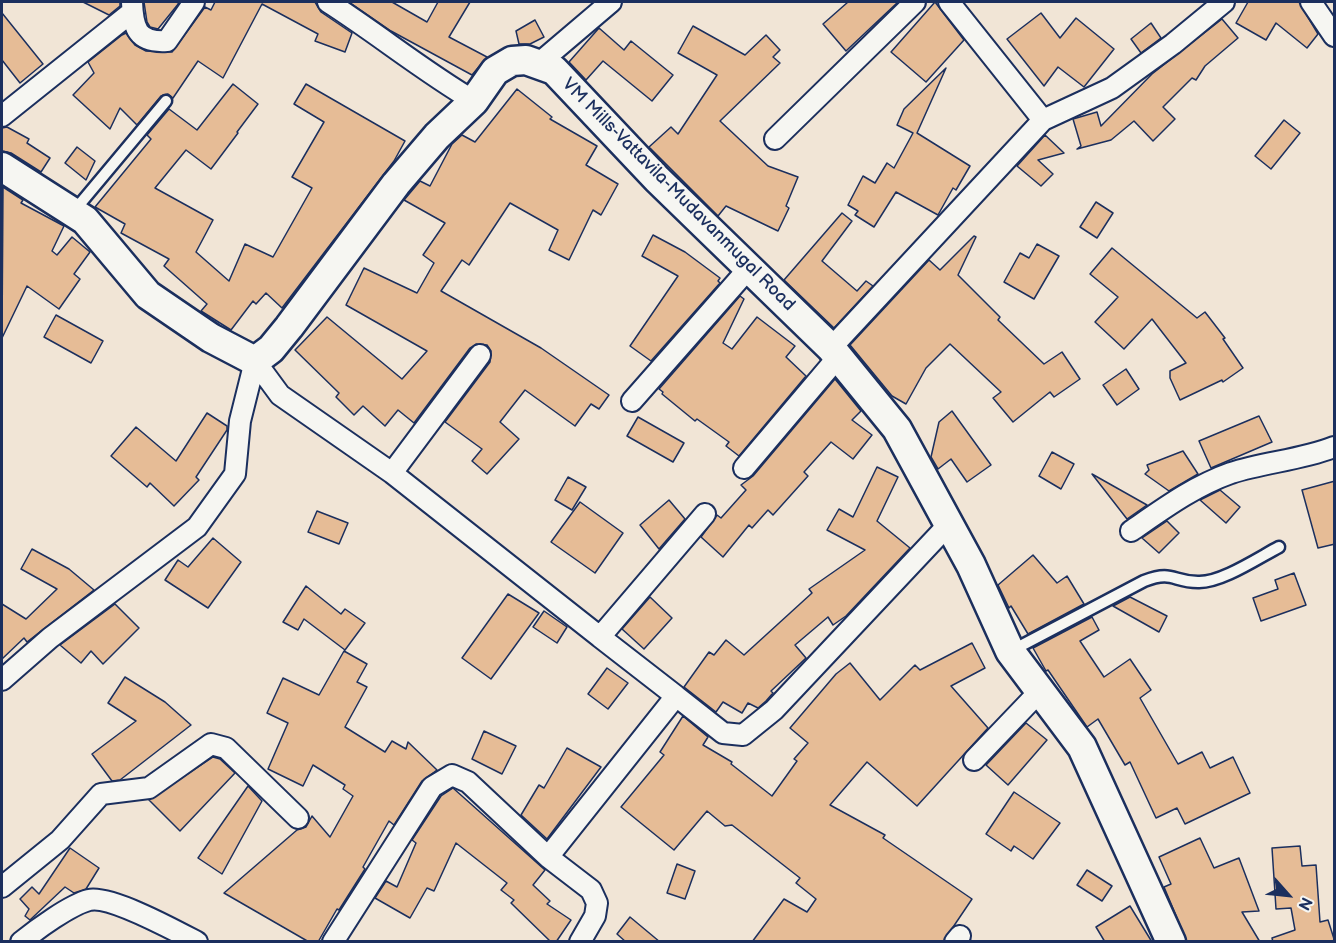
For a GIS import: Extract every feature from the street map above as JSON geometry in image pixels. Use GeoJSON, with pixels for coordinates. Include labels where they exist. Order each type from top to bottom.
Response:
{"type":"FeatureCollection","features":[{"type":"Feature","properties":{"kind":"street"},"geometry":{"type":"LineString","coordinates":[[132,7],[132,24],[141,35],[156,42],[167,41],[194,2]]}},
{"type":"Feature","properties":{"kind":"street"},"geometry":{"type":"LineString","coordinates":[[328,2],[374,32],[429,75],[474,101]]}},
{"type":"Feature","properties":{"kind":"street"},"geometry":{"type":"LineString","coordinates":[[538,64],[611,2]]}},
{"type":"Feature","properties":{"kind":"street"},"geometry":{"type":"LineString","coordinates":[[775,140],[915,2]]}},
{"type":"Feature","properties":{"kind":"street"},"geometry":{"type":"LineString","coordinates":[[949,2],[1043,120]]}},
{"type":"Feature","properties":{"kind":"street"},"geometry":{"type":"LineString","coordinates":[[744,468],[835,352],[1043,120],[1112,88],[1173,44],[1224,2]]}},
{"type":"Feature","properties":{"kind":"street"},"geometry":{"type":"LineString","coordinates":[[1311,2],[1335,36]]}},
{"type":"Feature","properties":{"kind":"street"},"geometry":{"type":"LineString","coordinates":[[2,116],[132,7]]}},
{"type":"Feature","properties":{"kind":"street","name":"VM Mills-Vattavila-Mudavanmugal Road"},"geometry":{"type":"LineString","coordinates":[[255,361],[271,349],[396,184],[437,136],[474,101],[495,71],[512,61],[526,60],[554,70],[657,179],[835,352],[897,429],[950,524],[1010,651],[1082,747],[1171,942]]}},
{"type":"Feature","properties":{"kind":"street"},"geometry":{"type":"LineString","coordinates":[[2,167],[85,220],[148,295],[211,338],[255,361],[280,395],[392,473],[723,733],[743,735],[774,710],[950,524]]}},
{"type":"Feature","properties":{"kind":"street"},"geometry":{"type":"LineString","coordinates":[[632,401],[749,268]]}},
{"type":"Feature","properties":{"kind":"street"},"geometry":{"type":"LineString","coordinates":[[392,473],[480,355]]}},
{"type":"Feature","properties":{"kind":"street"},"geometry":{"type":"LineString","coordinates":[[2,680],[50,638],[197,526],[235,474],[240,421],[255,361]]}},
{"type":"Feature","properties":{"kind":"street"},"geometry":{"type":"LineString","coordinates":[[1131,531],[1198,488],[1232,473],[1289,461],[1335,447]]}},
{"type":"Feature","properties":{"kind":"street"},"geometry":{"type":"LineString","coordinates":[[600,637],[705,514]]}},
{"type":"Feature","properties":{"kind":"street"},"geometry":{"type":"LineString","coordinates":[[974,759],[1040,691]]}},
{"type":"Feature","properties":{"kind":"street"},"geometry":{"type":"LineString","coordinates":[[548,857],[676,696]]}},
{"type":"Feature","properties":{"kind":"street"},"geometry":{"type":"LineString","coordinates":[[2,887],[60,840],[101,794],[149,788],[211,744],[226,748],[298,818]]}},
{"type":"Feature","properties":{"kind":"street"},"geometry":{"type":"LineString","coordinates":[[333,942],[432,787],[452,775],[468,782],[548,857],[591,890],[597,903],[596,916],[580,942]]}},
{"type":"Feature","properties":{"kind":"street"},"geometry":{"type":"LineString","coordinates":[[21,942],[42,926],[90,900],[108,901],[197,942]]}},
{"type":"Feature","properties":{"kind":"lane"},"geometry":{"type":"LineString","coordinates":[[74,211],[166,101]]}},
{"type":"Feature","properties":{"kind":"lane"},"geometry":{"type":"LineString","coordinates":[[1010,651],[1144,581],[1162,574],[1198,582],[1217,578],[1279,547]]}},
{"type":"Feature","properties":{"kind":"building"},"geometry":{"type":"Polygon","coordinates":[[[83,2],[120,2],[120,6],[109,15],[83,2]]]}},
{"type":"Feature","properties":{"kind":"building"},"geometry":{"type":"Polygon","coordinates":[[[144,2],[179,3],[158,29],[150,27],[147,22],[144,2]]]}},
{"type":"Feature","properties":{"kind":"building"},"geometry":{"type":"Polygon","coordinates":[[[215,2],[315,2],[321,12],[352,33],[345,52],[315,41],[318,34],[262,4],[223,78],[198,61],[173,98],[168,94],[161,96],[137,125],[120,108],[110,129],[73,95],[94,73],[88,62],[122,35],[126,33],[135,45],[146,51],[172,52],[205,7],[211,10],[215,2]]]}},
{"type":"Feature","properties":{"kind":"building"},"geometry":{"type":"Polygon","coordinates":[[[349,2],[392,2],[427,22],[438,2],[470,2],[449,37],[487,57],[472,75],[391,31],[349,2]]]}},
{"type":"Feature","properties":{"kind":"building"},"geometry":{"type":"Polygon","coordinates":[[[848,2],[898,2],[846,51],[823,24],[848,2]]]}},
{"type":"Feature","properties":{"kind":"building"},"geometry":{"type":"Polygon","coordinates":[[[935,2],[964,40],[926,82],[891,52],[935,2]]]}},
{"type":"Feature","properties":{"kind":"building"},"geometry":{"type":"Polygon","coordinates":[[[1248,2],[1299,2],[1318,34],[1307,48],[1276,23],[1266,40],[1236,23],[1248,2]]]}},
{"type":"Feature","properties":{"kind":"building"},"geometry":{"type":"Polygon","coordinates":[[[2,13],[43,64],[20,83],[2,60],[2,13]]]}},
{"type":"Feature","properties":{"kind":"building"},"geometry":{"type":"Polygon","coordinates":[[[1041,13],[1060,38],[1076,18],[1114,49],[1084,87],[1058,67],[1044,86],[1007,39],[1041,13]]]}},
{"type":"Feature","properties":{"kind":"building"},"geometry":{"type":"Polygon","coordinates":[[[1222,19],[1238,38],[1205,66],[1196,80],[1192,78],[1163,107],[1175,119],[1153,141],[1134,121],[1111,140],[1077,149],[1081,146],[1073,119],[1097,112],[1101,126],[1152,74],[1222,19]]]}},
{"type":"Feature","properties":{"kind":"building"},"geometry":{"type":"Polygon","coordinates":[[[535,20],[544,37],[530,44],[519,44],[516,31],[535,20]]]}},
{"type":"Feature","properties":{"kind":"building"},"geometry":{"type":"Polygon","coordinates":[[[1151,23],[1161,38],[1141,53],[1131,39],[1151,23]]]}},
{"type":"Feature","properties":{"kind":"building"},"geometry":{"type":"Polygon","coordinates":[[[693,26],[745,55],[766,35],[780,50],[773,57],[780,63],[720,121],[768,166],[798,177],[786,206],[789,208],[778,231],[726,206],[718,216],[649,147],[671,127],[678,134],[717,75],[678,53],[693,26]]]}},
{"type":"Feature","properties":{"kind":"building"},"geometry":{"type":"Polygon","coordinates":[[[599,28],[624,50],[631,41],[673,75],[652,101],[603,61],[586,80],[569,62],[599,28]]]}},
{"type":"Feature","properties":{"kind":"building"},"geometry":{"type":"Polygon","coordinates":[[[946,68],[917,133],[970,166],[956,190],[953,188],[938,215],[896,192],[874,227],[855,215],[858,211],[848,205],[863,176],[875,183],[887,163],[894,168],[913,133],[897,125],[904,109],[946,68]]]}},
{"type":"Feature","properties":{"kind":"building"},"geometry":{"type":"Polygon","coordinates":[[[233,84],[258,104],[211,169],[186,150],[155,188],[213,220],[196,252],[229,281],[245,244],[273,257],[312,188],[292,177],[324,122],[294,104],[306,84],[405,141],[394,161],[282,308],[266,293],[256,304],[253,301],[231,330],[201,311],[207,304],[164,266],[169,259],[121,233],[125,224],[95,207],[151,139],[147,135],[169,109],[197,130],[233,84]]]}},
{"type":"Feature","properties":{"kind":"building"},"geometry":{"type":"Polygon","coordinates":[[[517,89],[552,117],[550,119],[597,146],[586,165],[618,184],[601,215],[593,210],[569,260],[549,250],[558,230],[510,203],[469,265],[462,260],[441,291],[541,348],[609,395],[599,409],[591,404],[575,426],[525,390],[500,422],[519,439],[487,474],[472,461],[482,449],[445,422],[490,362],[491,351],[487,345],[476,344],[470,348],[414,423],[398,410],[385,426],[363,406],[354,415],[336,397],[339,393],[295,350],[327,317],[402,379],[427,351],[346,305],[364,268],[417,293],[434,263],[423,255],[445,223],[404,200],[420,181],[430,186],[452,144],[462,135],[475,142],[517,89]]]}},
{"type":"Feature","properties":{"kind":"building"},"geometry":{"type":"Polygon","coordinates":[[[1284,120],[1300,133],[1271,169],[1255,156],[1284,120]]]}},
{"type":"Feature","properties":{"kind":"building"},"geometry":{"type":"Polygon","coordinates":[[[7,127],[29,139],[27,143],[50,158],[41,172],[11,153],[2,151],[2,128],[7,127]]]}},
{"type":"Feature","properties":{"kind":"building"},"geometry":{"type":"Polygon","coordinates":[[[1045,135],[1064,153],[1038,160],[1053,174],[1041,186],[1017,166],[1045,135]]]}},
{"type":"Feature","properties":{"kind":"building"},"geometry":{"type":"Polygon","coordinates":[[[77,147],[95,161],[86,180],[65,163],[77,147]]]}},
{"type":"Feature","properties":{"kind":"building"},"geometry":{"type":"Polygon","coordinates":[[[3,187],[23,200],[21,203],[64,226],[52,251],[57,255],[72,237],[90,252],[74,274],[80,279],[59,309],[27,286],[2,338],[3,187]]]}},
{"type":"Feature","properties":{"kind":"building"},"geometry":{"type":"Polygon","coordinates":[[[1096,202],[1113,213],[1097,238],[1080,227],[1096,202]]]}},
{"type":"Feature","properties":{"kind":"building"},"geometry":{"type":"Polygon","coordinates":[[[842,213],[852,221],[822,261],[857,291],[866,281],[873,286],[834,328],[784,280],[842,213]]]}},
{"type":"Feature","properties":{"kind":"building"},"geometry":{"type":"Polygon","coordinates":[[[653,235],[685,252],[720,278],[718,281],[720,283],[651,361],[630,346],[678,276],[642,256],[653,235]]]}},
{"type":"Feature","properties":{"kind":"building"},"geometry":{"type":"Polygon","coordinates":[[[974,236],[976,237],[958,275],[1000,317],[998,320],[1044,364],[1062,352],[1080,379],[1054,397],[1050,392],[1013,422],[993,398],[1001,392],[950,344],[926,368],[906,404],[892,396],[850,345],[929,260],[940,270],[974,236]]]}},
{"type":"Feature","properties":{"kind":"building"},"geometry":{"type":"Polygon","coordinates":[[[1037,244],[1059,256],[1034,299],[1004,282],[1020,253],[1029,258],[1037,244]]]}},
{"type":"Feature","properties":{"kind":"building"},"geometry":{"type":"Polygon","coordinates":[[[1112,248],[1197,318],[1205,312],[1225,338],[1223,339],[1243,368],[1223,382],[1222,380],[1180,400],[1170,378],[1170,371],[1186,363],[1152,319],[1124,349],[1095,322],[1118,297],[1090,274],[1112,248]]]}},
{"type":"Feature","properties":{"kind":"building"},"geometry":{"type":"Polygon","coordinates":[[[740,296],[744,299],[723,343],[732,349],[757,317],[795,346],[786,357],[806,376],[739,456],[726,446],[729,442],[697,419],[695,421],[659,389],[740,296]]]}},
{"type":"Feature","properties":{"kind":"building"},"geometry":{"type":"Polygon","coordinates":[[[56,315],[103,341],[91,363],[44,337],[56,315]]]}},
{"type":"Feature","properties":{"kind":"building"},"geometry":{"type":"Polygon","coordinates":[[[1126,369],[1139,389],[1117,405],[1103,385],[1126,369]]]}},
{"type":"Feature","properties":{"kind":"building"},"geometry":{"type":"Polygon","coordinates":[[[835,379],[861,411],[852,420],[872,435],[853,459],[831,442],[804,472],[808,476],[773,515],[768,510],[752,528],[749,525],[723,557],[701,537],[717,515],[721,518],[746,490],[741,485],[753,476],[835,379]]]}},
{"type":"Feature","properties":{"kind":"building"},"geometry":{"type":"Polygon","coordinates":[[[952,411],[991,465],[967,482],[951,459],[938,469],[931,457],[939,422],[952,411]]]}},
{"type":"Feature","properties":{"kind":"building"},"geometry":{"type":"Polygon","coordinates":[[[207,413],[227,426],[227,430],[196,477],[199,480],[174,506],[150,483],[147,487],[111,456],[136,427],[176,461],[207,413]]]}},
{"type":"Feature","properties":{"kind":"building"},"geometry":{"type":"Polygon","coordinates":[[[1259,416],[1272,442],[1211,468],[1199,441],[1259,416]]]}},
{"type":"Feature","properties":{"kind":"building"},"geometry":{"type":"Polygon","coordinates":[[[638,417],[684,443],[673,462],[627,436],[638,417]]]}},
{"type":"Feature","properties":{"kind":"building"},"geometry":{"type":"Polygon","coordinates":[[[1183,451],[1198,474],[1169,491],[1145,474],[1149,470],[1147,465],[1183,451]]]}},
{"type":"Feature","properties":{"kind":"building"},"geometry":{"type":"Polygon","coordinates":[[[1052,452],[1074,464],[1061,489],[1039,476],[1052,452]]]}},
{"type":"Feature","properties":{"kind":"building"},"geometry":{"type":"Polygon","coordinates":[[[877,467],[898,477],[877,521],[910,548],[846,616],[833,625],[828,617],[795,645],[806,658],[771,691],[773,693],[758,708],[748,703],[742,713],[723,702],[716,712],[684,687],[709,652],[714,655],[726,640],[744,655],[812,593],[809,589],[865,550],[827,530],[839,509],[853,517],[877,467]]]}},
{"type":"Feature","properties":{"kind":"building"},"geometry":{"type":"Polygon","coordinates":[[[1092,474],[1147,505],[1127,519],[1092,474]]]}},
{"type":"Feature","properties":{"kind":"building"},"geometry":{"type":"Polygon","coordinates":[[[568,477],[586,487],[572,510],[555,500],[568,477]]]}},
{"type":"Feature","properties":{"kind":"building"},"geometry":{"type":"Polygon","coordinates":[[[1335,481],[1335,544],[1318,548],[1302,490],[1335,481]]]}},
{"type":"Feature","properties":{"kind":"building"},"geometry":{"type":"Polygon","coordinates":[[[1220,490],[1240,507],[1226,523],[1200,500],[1220,490]]]}},
{"type":"Feature","properties":{"kind":"building"},"geometry":{"type":"Polygon","coordinates":[[[669,500],[685,519],[659,549],[640,525],[669,500]]]}},
{"type":"Feature","properties":{"kind":"building"},"geometry":{"type":"Polygon","coordinates":[[[580,502],[623,533],[595,573],[551,542],[580,502]]]}},
{"type":"Feature","properties":{"kind":"building"},"geometry":{"type":"Polygon","coordinates":[[[317,511],[348,523],[339,544],[308,532],[317,511]]]}},
{"type":"Feature","properties":{"kind":"building"},"geometry":{"type":"Polygon","coordinates":[[[1167,521],[1179,533],[1159,553],[1142,538],[1167,521]]]}},
{"type":"Feature","properties":{"kind":"building"},"geometry":{"type":"Polygon","coordinates":[[[213,538],[241,562],[208,608],[165,580],[178,560],[188,567],[213,538]]]}},
{"type":"Feature","properties":{"kind":"building"},"geometry":{"type":"Polygon","coordinates":[[[32,549],[69,569],[94,590],[27,642],[24,638],[2,659],[2,604],[26,619],[57,589],[21,569],[32,549]]]}},
{"type":"Feature","properties":{"kind":"building"},"geometry":{"type":"Polygon","coordinates":[[[1033,555],[1057,583],[1067,576],[1084,604],[1028,634],[1011,606],[1009,608],[998,585],[1033,555]]]}},
{"type":"Feature","properties":{"kind":"building"},"geometry":{"type":"Polygon","coordinates":[[[1294,573],[1306,605],[1261,621],[1253,598],[1278,589],[1275,580],[1294,573]]]}},
{"type":"Feature","properties":{"kind":"building"},"geometry":{"type":"Polygon","coordinates":[[[306,586],[341,614],[345,609],[365,623],[345,650],[304,619],[298,630],[283,622],[306,586]]]}},
{"type":"Feature","properties":{"kind":"building"},"geometry":{"type":"Polygon","coordinates":[[[508,594],[539,613],[491,679],[462,658],[508,594]]]}},
{"type":"Feature","properties":{"kind":"building"},"geometry":{"type":"Polygon","coordinates":[[[650,597],[672,618],[644,649],[622,629],[650,597]]]}},
{"type":"Feature","properties":{"kind":"building"},"geometry":{"type":"Polygon","coordinates":[[[1130,597],[1167,616],[1159,632],[1113,606],[1130,597]]]}},
{"type":"Feature","properties":{"kind":"building"},"geometry":{"type":"Polygon","coordinates":[[[115,604],[139,628],[103,664],[91,651],[81,663],[60,645],[115,604]]]}},
{"type":"Feature","properties":{"kind":"building"},"geometry":{"type":"Polygon","coordinates":[[[544,611],[567,627],[557,643],[533,627],[544,611]]]}},
{"type":"Feature","properties":{"kind":"building"},"geometry":{"type":"Polygon","coordinates":[[[1092,617],[1099,630],[1080,641],[1104,677],[1130,659],[1151,690],[1140,698],[1178,764],[1202,752],[1210,768],[1233,757],[1250,793],[1185,824],[1177,808],[1156,818],[1130,762],[1125,765],[1098,719],[1087,727],[1048,670],[1046,671],[1033,648],[1092,617]]]}},
{"type":"Feature","properties":{"kind":"building"},"geometry":{"type":"Polygon","coordinates":[[[972,643],[985,668],[951,686],[988,728],[917,806],[867,762],[830,805],[885,835],[883,838],[972,899],[943,942],[752,942],[784,899],[807,912],[816,899],[796,883],[800,878],[732,825],[725,826],[707,811],[674,850],[621,807],[664,755],[660,752],[683,716],[708,737],[703,745],[732,762],[731,764],[772,796],[797,761],[794,759],[808,743],[790,728],[836,674],[850,663],[880,700],[915,665],[920,670],[972,643]]]}},
{"type":"Feature","properties":{"kind":"building"},"geometry":{"type":"Polygon","coordinates":[[[344,651],[367,664],[357,682],[367,687],[345,727],[385,752],[392,741],[406,749],[408,742],[437,770],[422,781],[394,825],[389,821],[363,867],[365,869],[339,910],[337,909],[318,942],[309,942],[224,893],[297,830],[306,827],[312,816],[330,837],[353,796],[343,789],[345,785],[313,765],[303,786],[268,769],[288,723],[267,713],[283,678],[319,695],[344,651]]]}},
{"type":"Feature","properties":{"kind":"building"},"geometry":{"type":"Polygon","coordinates":[[[607,668],[628,683],[608,709],[588,694],[607,668]]]}},
{"type":"Feature","properties":{"kind":"building"},"geometry":{"type":"Polygon","coordinates":[[[125,677],[165,702],[191,725],[120,780],[112,781],[92,754],[136,721],[108,703],[125,677]]]}},
{"type":"Feature","properties":{"kind":"building"},"geometry":{"type":"Polygon","coordinates":[[[1026,723],[1047,740],[1008,785],[986,765],[1026,723]]]}},
{"type":"Feature","properties":{"kind":"building"},"geometry":{"type":"Polygon","coordinates":[[[484,731],[516,746],[502,774],[472,759],[484,731]]]}},
{"type":"Feature","properties":{"kind":"building"},"geometry":{"type":"Polygon","coordinates":[[[567,748],[601,767],[547,839],[521,815],[539,785],[544,788],[567,748]]]}},
{"type":"Feature","properties":{"kind":"building"},"geometry":{"type":"Polygon","coordinates":[[[213,757],[220,759],[235,773],[180,831],[149,800],[213,757]]]}},
{"type":"Feature","properties":{"kind":"building"},"geometry":{"type":"Polygon","coordinates":[[[248,786],[262,801],[222,874],[198,858],[248,786]]]}},
{"type":"Feature","properties":{"kind":"building"},"geometry":{"type":"Polygon","coordinates":[[[453,788],[545,870],[533,885],[550,901],[547,904],[571,920],[556,942],[551,942],[511,903],[514,900],[501,890],[507,883],[456,843],[434,891],[427,888],[410,918],[375,898],[386,881],[397,887],[416,843],[412,840],[441,796],[453,788]]]}},
{"type":"Feature","properties":{"kind":"building"},"geometry":{"type":"Polygon","coordinates":[[[1014,792],[1060,823],[1033,859],[1014,846],[1011,851],[986,834],[1014,792]]]}},
{"type":"Feature","properties":{"kind":"building"},"geometry":{"type":"Polygon","coordinates":[[[1200,838],[1214,868],[1239,858],[1259,911],[1242,912],[1260,942],[1187,942],[1164,887],[1171,884],[1159,857],[1200,838]]]}},
{"type":"Feature","properties":{"kind":"building"},"geometry":{"type":"Polygon","coordinates":[[[1300,846],[1302,866],[1316,865],[1320,922],[1328,920],[1335,942],[1273,942],[1272,938],[1295,930],[1291,908],[1276,909],[1272,848],[1300,846]]]}},
{"type":"Feature","properties":{"kind":"building"},"geometry":{"type":"Polygon","coordinates":[[[70,848],[99,868],[86,889],[74,893],[65,887],[30,920],[25,916],[29,909],[20,899],[32,887],[39,894],[70,848]]]}},
{"type":"Feature","properties":{"kind":"building"},"geometry":{"type":"Polygon","coordinates":[[[677,864],[695,871],[685,899],[667,893],[677,864]]]}},
{"type":"Feature","properties":{"kind":"building"},"geometry":{"type":"Polygon","coordinates":[[[1087,870],[1112,886],[1102,901],[1077,885],[1087,870]]]}},
{"type":"Feature","properties":{"kind":"building"},"geometry":{"type":"Polygon","coordinates":[[[1130,906],[1152,942],[1105,942],[1096,927],[1130,906]]]}},
{"type":"Feature","properties":{"kind":"building"},"geometry":{"type":"Polygon","coordinates":[[[630,917],[660,942],[626,942],[617,934],[630,917]]]}}]}
